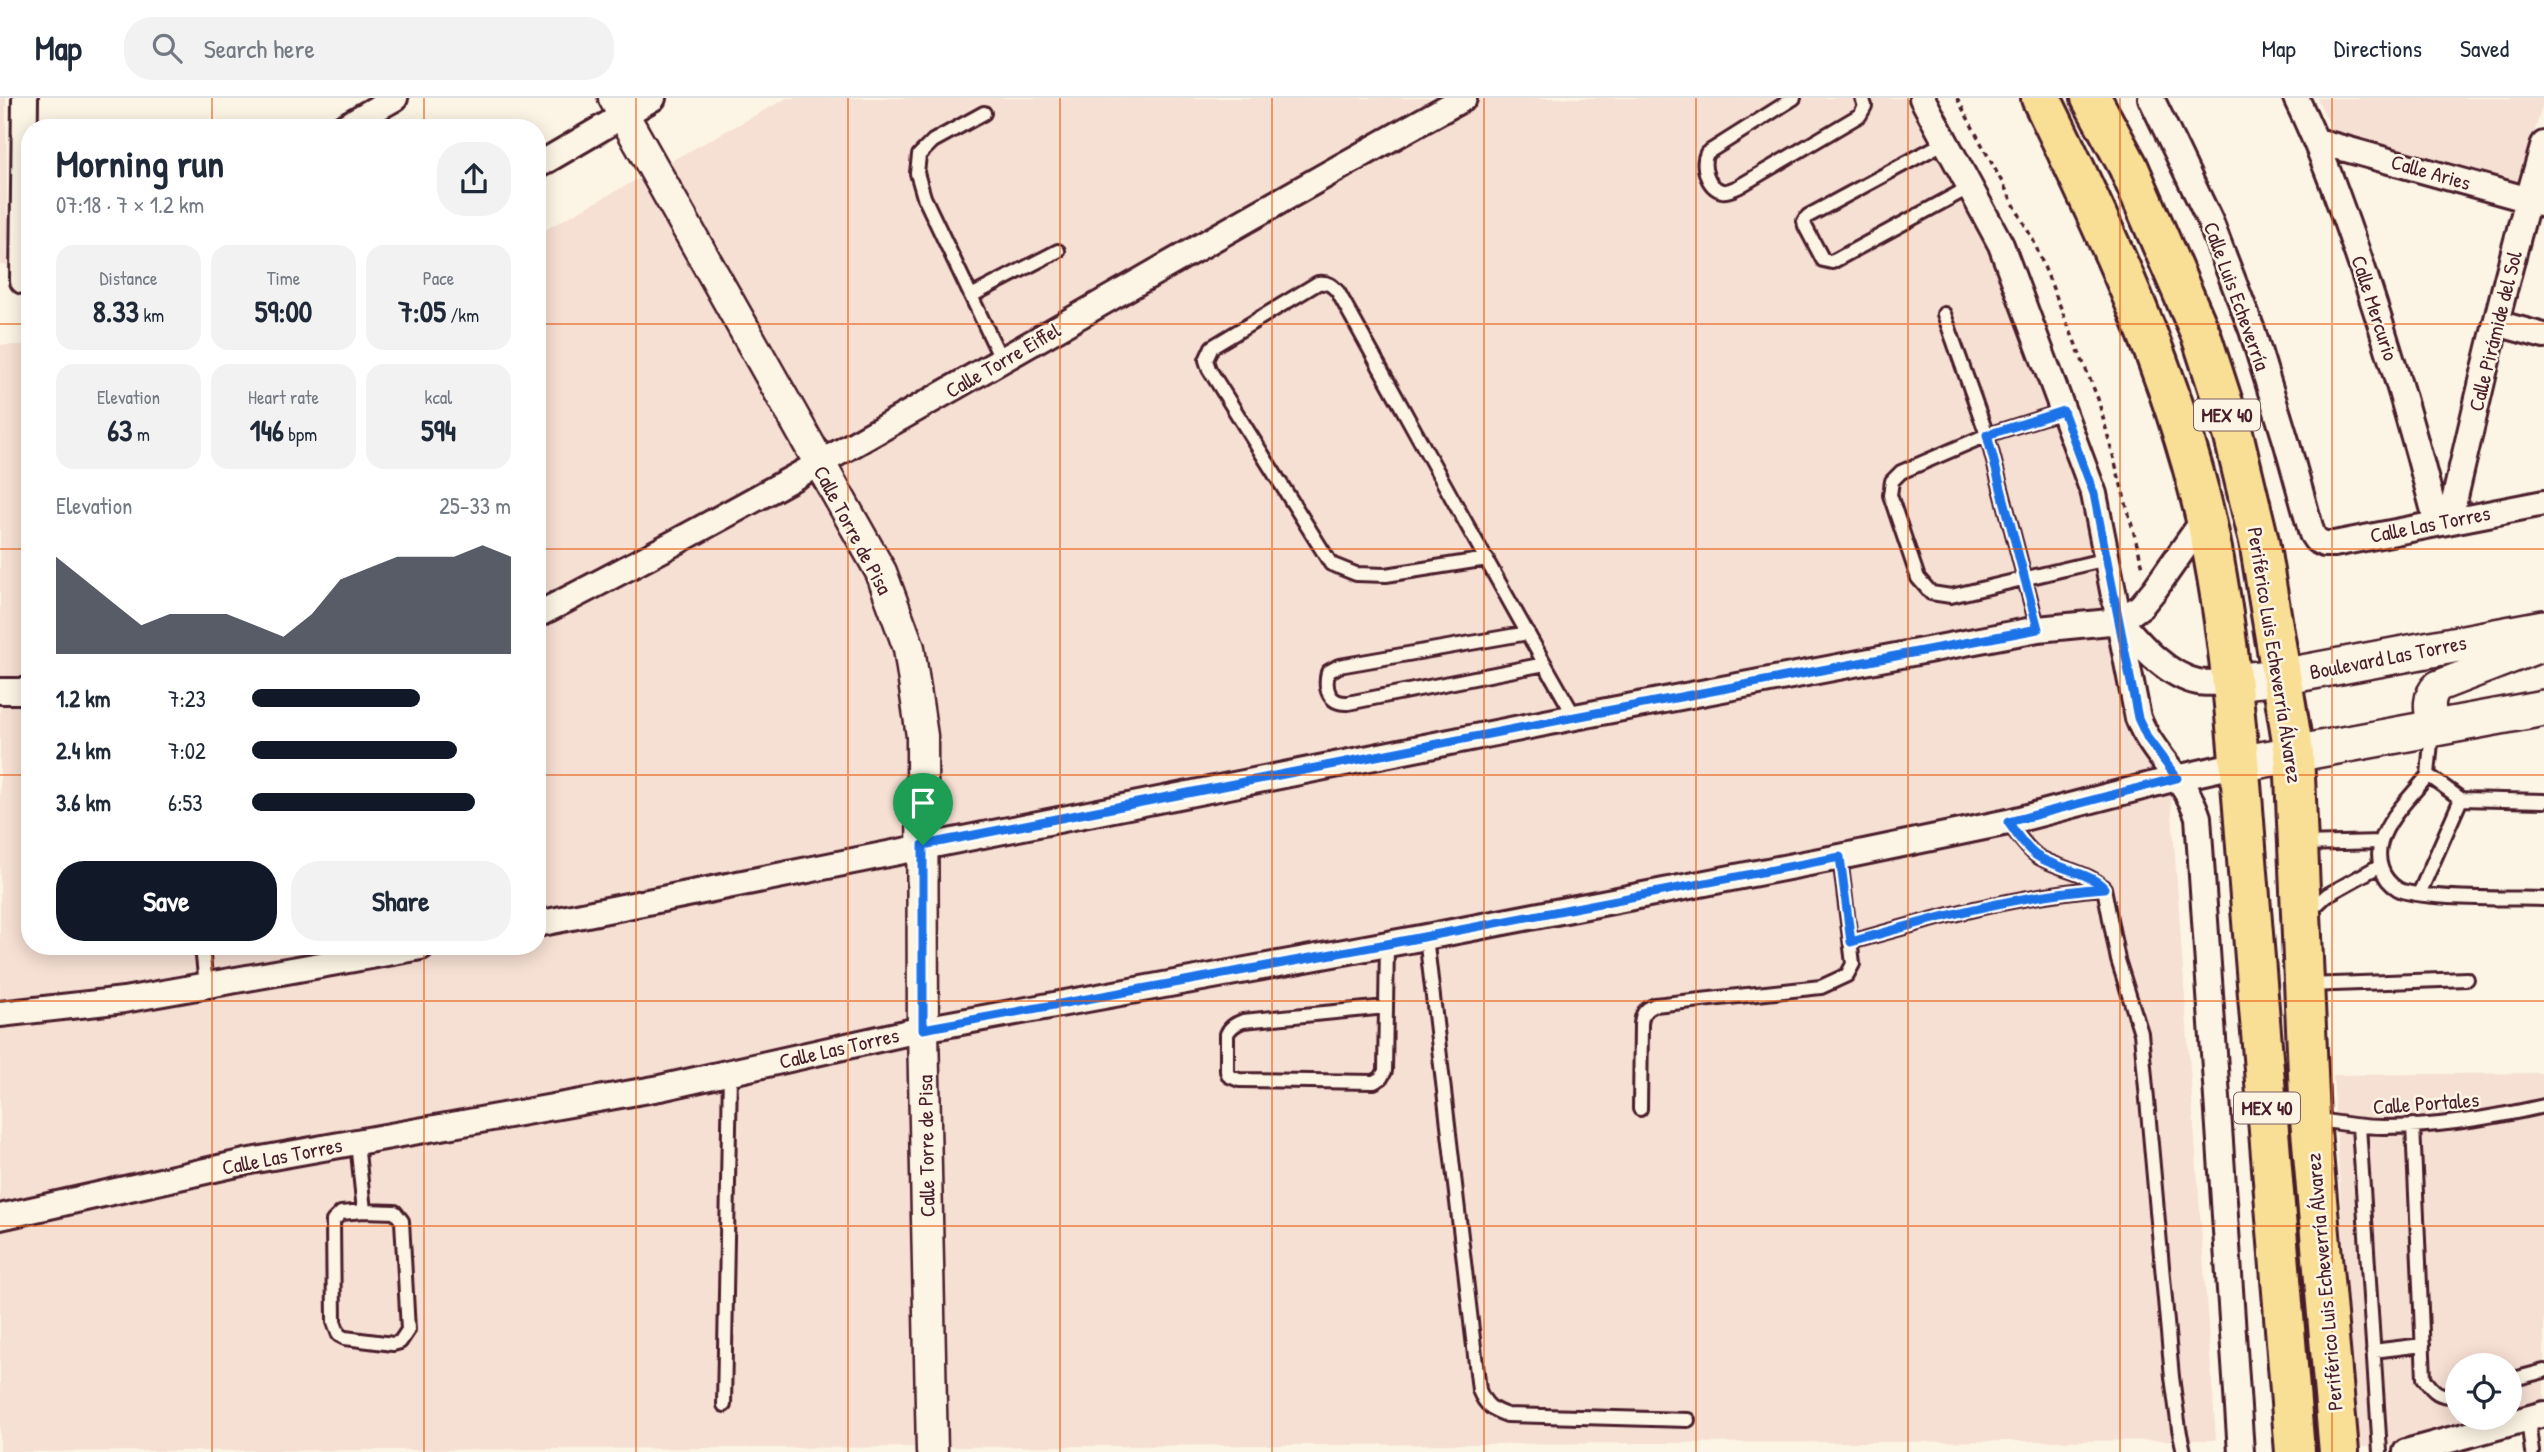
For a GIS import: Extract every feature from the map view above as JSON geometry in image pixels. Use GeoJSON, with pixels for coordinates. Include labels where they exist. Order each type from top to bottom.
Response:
{"type":"FeatureCollection","features":[{"type":"Feature","properties":{"kind":"highway","name":"Periférico Luis Echeverría Álvarez"},"geometry":{"type":"LineString","coordinates":[[2040,98],[2104,226],[2169,388],[2205,519],[2221,602],[2239,764],[2295,1452]]}},
{"type":"Feature","properties":{"kind":"highway","name":"Periférico Luis Echeverría Álvarez"},"geometry":{"type":"LineString","coordinates":[[2091,98],[2128,166],[2190,311],[2234,437],[2289,679],[2299,835],[2310,1119],[2339,1452]]}},
{"type":"Feature","properties":{"kind":"highway"},"geometry":{"type":"LineString","coordinates":[[2239,764],[2245,739],[2256,718],[2289,679]]}},
{"type":"Feature","properties":{"kind":"main road","name":"Boulevard Las Torres"},"geometry":{"type":"LineString","coordinates":[[2231,682],[2289,679],[2544,628]]}},
{"type":"Feature","properties":{"kind":"main road"},"geometry":{"type":"LineString","coordinates":[[2294,753],[2544,708]]}},
{"type":"Feature","properties":{"kind":"main road"},"geometry":{"type":"LineString","coordinates":[[2299,835],[2306,785],[2325,762],[2353,744]]}},
{"type":"Feature","properties":{"kind":"main road","name":"Calle Las Torres"},"geometry":{"type":"LineString","coordinates":[[2239,764],[2294,753]]}},
{"type":"Feature","properties":{"kind":"street"},"geometry":{"type":"LineString","coordinates":[[25,98],[26,119]]}},
{"type":"Feature","properties":{"kind":"street"},"geometry":{"type":"LineString","coordinates":[[358,119],[395,98]]}},
{"type":"Feature","properties":{"kind":"street"},"geometry":{"type":"LineString","coordinates":[[546,159],[619,106],[653,98]]}},
{"type":"Feature","properties":{"kind":"street"},"geometry":{"type":"LineString","coordinates":[[1922,98],[2001,245],[2094,494],[2138,718],[2148,739],[2188,792],[2198,817],[2241,1452]]}},
{"type":"Feature","properties":{"kind":"street","name":"Calle Luis Echeverría"},"geometry":{"type":"LineString","coordinates":[[2151,98],[2210,221],[2252,330],[2287,444],[2307,523],[2316,540]]}},
{"type":"Feature","properties":{"kind":"street","name":"Calle Mercurio"},"geometry":{"type":"LineString","coordinates":[[2297,98],[2317,141],[2377,313],[2443,521]]}},
{"type":"Feature","properties":{"kind":"street","name":"Calle Torre Eiffel"},"geometry":{"type":"LineString","coordinates":[[546,610],[657,554],[819,465],[1460,99]]}},
{"type":"Feature","properties":{"kind":"street","name":"Calle Torre de Pisa"},"geometry":{"type":"LineString","coordinates":[[619,106],[881,572],[909,648],[922,736],[923,1029],[932,1452]]}},
{"type":"Feature","properties":{"kind":"street","name":"Calle Aries"},"geometry":{"type":"LineString","coordinates":[[2317,141],[2536,202]]}},
{"type":"Feature","properties":{"kind":"street","name":"Calle Pirámide del Sol"},"geometry":{"type":"LineString","coordinates":[[2443,521],[2496,323],[2536,202],[2544,144]]}},
{"type":"Feature","properties":{"kind":"street"},"geometry":{"type":"LineString","coordinates":[[18,281],[21,240]]}},
{"type":"Feature","properties":{"kind":"street"},"geometry":{"type":"LineString","coordinates":[[2496,323],[2544,336]]}},
{"type":"Feature","properties":{"kind":"street","name":"Calle Las Torres"},"geometry":{"type":"LineString","coordinates":[[2316,540],[2324,544],[2334,544],[2544,503]]}},
{"type":"Feature","properties":{"kind":"street"},"geometry":{"type":"LineString","coordinates":[[546,922],[1575,717],[2038,629],[2120,621],[2141,606],[2205,519]]}},
{"type":"Feature","properties":{"kind":"street"},"geometry":{"type":"LineString","coordinates":[[2120,621],[2138,641],[2184,677],[2199,682],[2231,682]]}},
{"type":"Feature","properties":{"kind":"street"},"geometry":{"type":"LineString","coordinates":[[2432,730],[2429,703],[2431,694],[2438,686],[2544,645]]}},
{"type":"Feature","properties":{"kind":"street"},"geometry":{"type":"LineString","coordinates":[[0,691],[21,691]]}},
{"type":"Feature","properties":{"kind":"street","name":"Calle Las Torres"},"geometry":{"type":"LineString","coordinates":[[0,1217],[250,1161],[660,1088],[923,1029],[1426,937],[1840,857],[2008,822],[2239,764]]}},
{"type":"Feature","properties":{"kind":"street"},"geometry":{"type":"LineString","coordinates":[[0,1014],[124,1000],[376,955]]}},
{"type":"Feature","properties":{"kind":"street"},"geometry":{"type":"LineString","coordinates":[[2406,1452],[2536,1417]]}},
{"type":"Feature","properties":{"kind":"lane"},"geometry":{"type":"LineString","coordinates":[[1794,98],[1707,153],[1703,160],[1704,170],[1712,185],[1720,191],[1738,187],[1860,115],[1865,107],[1862,98]]}},
{"type":"Feature","properties":{"kind":"lane"},"geometry":{"type":"LineString","coordinates":[[985,113],[933,141],[919,155],[917,173],[924,197],[1002,360]]}},
{"type":"Feature","properties":{"kind":"lane"},"geometry":{"type":"LineString","coordinates":[[1947,141],[1808,216],[1804,221],[1805,226],[1822,260],[1832,262],[1970,187]]}},
{"type":"Feature","properties":{"kind":"lane"},"geometry":{"type":"LineString","coordinates":[[971,296],[1058,251]]}},
{"type":"Feature","properties":{"kind":"lane"},"geometry":{"type":"LineString","coordinates":[[1487,559],[1386,575],[1356,574],[1332,564],[1209,369],[1206,360],[1212,346],[1318,283],[1326,282],[1332,285],[1338,292],[1487,559],[1545,664],[1575,717]]}},
{"type":"Feature","properties":{"kind":"lane"},"geometry":{"type":"LineString","coordinates":[[1944,314],[1987,435],[2038,629]]}},
{"type":"Feature","properties":{"kind":"lane"},"geometry":{"type":"LineString","coordinates":[[2063,411],[1987,435],[1902,472],[1892,481],[1890,495],[1918,578],[1931,593],[1951,596],[2107,559]]}},
{"type":"Feature","properties":{"kind":"lane"},"geometry":{"type":"LineString","coordinates":[[1528,633],[1339,666],[1328,673],[1326,682],[1331,698],[1337,702],[1348,703],[1545,664]]}},
{"type":"Feature","properties":{"kind":"lane"},"geometry":{"type":"LineString","coordinates":[[2432,730],[2428,775],[2389,826],[2381,842],[2379,866],[2387,879],[2398,889],[2418,894],[2544,899]]}},
{"type":"Feature","properties":{"kind":"lane"},"geometry":{"type":"LineString","coordinates":[[2428,775],[2461,799],[2544,801]]}},
{"type":"Feature","properties":{"kind":"lane"},"geometry":{"type":"LineString","coordinates":[[2418,894],[2461,799]]}},
{"type":"Feature","properties":{"kind":"lane"},"geometry":{"type":"LineString","coordinates":[[2008,822],[2024,845],[2039,858],[2095,881],[2104,888],[2118,960],[2141,1033],[2172,1377],[2184,1452]]}},
{"type":"Feature","properties":{"kind":"lane"},"geometry":{"type":"LineString","coordinates":[[2299,835],[2381,842]]}},
{"type":"Feature","properties":{"kind":"lane"},"geometry":{"type":"LineString","coordinates":[[1640,1109],[1641,1024],[1642,1014],[1647,1008],[1821,987],[1847,975],[1853,964],[1840,857]]}},
{"type":"Feature","properties":{"kind":"lane"},"geometry":{"type":"LineString","coordinates":[[2302,919],[2327,895],[2379,866]]}},
{"type":"Feature","properties":{"kind":"lane"},"geometry":{"type":"LineString","coordinates":[[1851,942],[1960,911],[2019,898],[2104,888]]}},
{"type":"Feature","properties":{"kind":"lane"},"geometry":{"type":"LineString","coordinates":[[1426,937],[1479,1390],[1484,1402],[1493,1410],[1507,1415],[1688,1420]]}},
{"type":"Feature","properties":{"kind":"lane"},"geometry":{"type":"LineString","coordinates":[[1386,1007],[1236,1024],[1227,1034],[1229,1076],[1239,1080],[1374,1082],[1381,1078],[1385,1071],[1387,944]]}},
{"type":"Feature","properties":{"kind":"lane"},"geometry":{"type":"LineString","coordinates":[[203,955],[206,985]]}},
{"type":"Feature","properties":{"kind":"lane"},"geometry":{"type":"LineString","coordinates":[[2304,985],[2468,979]]}},
{"type":"Feature","properties":{"kind":"lane"},"geometry":{"type":"LineString","coordinates":[[724,1405],[730,1072]]}},
{"type":"Feature","properties":{"kind":"lane","name":"Calle Portales"},"geometry":{"type":"LineString","coordinates":[[2310,1119],[2359,1126],[2413,1125],[2499,1116],[2544,1106]]}},
{"type":"Feature","properties":{"kind":"lane"},"geometry":{"type":"LineString","coordinates":[[2413,1125],[2424,1378],[2431,1390],[2445,1395]]}},
{"type":"Feature","properties":{"kind":"lane"},"geometry":{"type":"LineString","coordinates":[[2359,1126],[2380,1452]]}},
{"type":"Feature","properties":{"kind":"lane"},"geometry":{"type":"LineString","coordinates":[[357,1142],[364,1211]]}},
{"type":"Feature","properties":{"kind":"lane"},"geometry":{"type":"LineString","coordinates":[[364,1211],[395,1212],[402,1221],[408,1330],[400,1342],[393,1344],[345,1338],[339,1335],[334,1322],[333,1221],[341,1213],[364,1211]]}},
{"type":"Feature","properties":{"kind":"lane"},"geometry":{"type":"LineString","coordinates":[[2373,1351],[2423,1345]]}},
{"type":"Feature","properties":{"kind":"lane"},"geometry":{"type":"LineString","coordinates":[[2522,1377],[2544,1371]]}},
{"type":"Feature","properties":{"kind":"lane"},"geometry":{"type":"LineString","coordinates":[[2532,1452],[2536,1417]]}},
{"type":"Feature","properties":{"kind":"shaded area"},"geometry":{"type":"Polygon","coordinates":[[[0,98],[6,98],[7,265],[0,265],[0,98]]]}},
{"type":"Feature","properties":{"kind":"shaded area"},"geometry":{"type":"Polygon","coordinates":[[[787,98],[1926,98],[2044,341],[2143,726],[2182,777],[2171,799],[2216,1440],[0,1452],[0,345],[21,345],[21,955],[546,955],[546,229],[787,98]]]}},
{"type":"Feature","properties":{"kind":"shaded area"},"geometry":{"type":"Polygon","coordinates":[[[2317,98],[2544,100],[2519,184],[2334,134],[2317,98]]]}},
{"type":"Feature","properties":{"kind":"shaded area"},"geometry":{"type":"Polygon","coordinates":[[[2544,1073],[2544,1401],[2522,1407],[2522,1353],[2445,1353],[2445,1430],[2450,1430],[2397,1446],[2356,1447],[2333,1075],[2544,1073]]]}},
{"type":"Feature","properties":{"kind":"route"},"geometry":{"type":"LineString","coordinates":[[2063,411],[2094,494],[2138,718],[2148,739],[2177,778],[2008,822],[2024,845],[2039,858],[2095,881],[2104,888],[2019,898],[1960,911],[1851,942],[1840,857],[923,1029],[923,845],[2038,629],[1987,435],[2063,411]]}}]}
